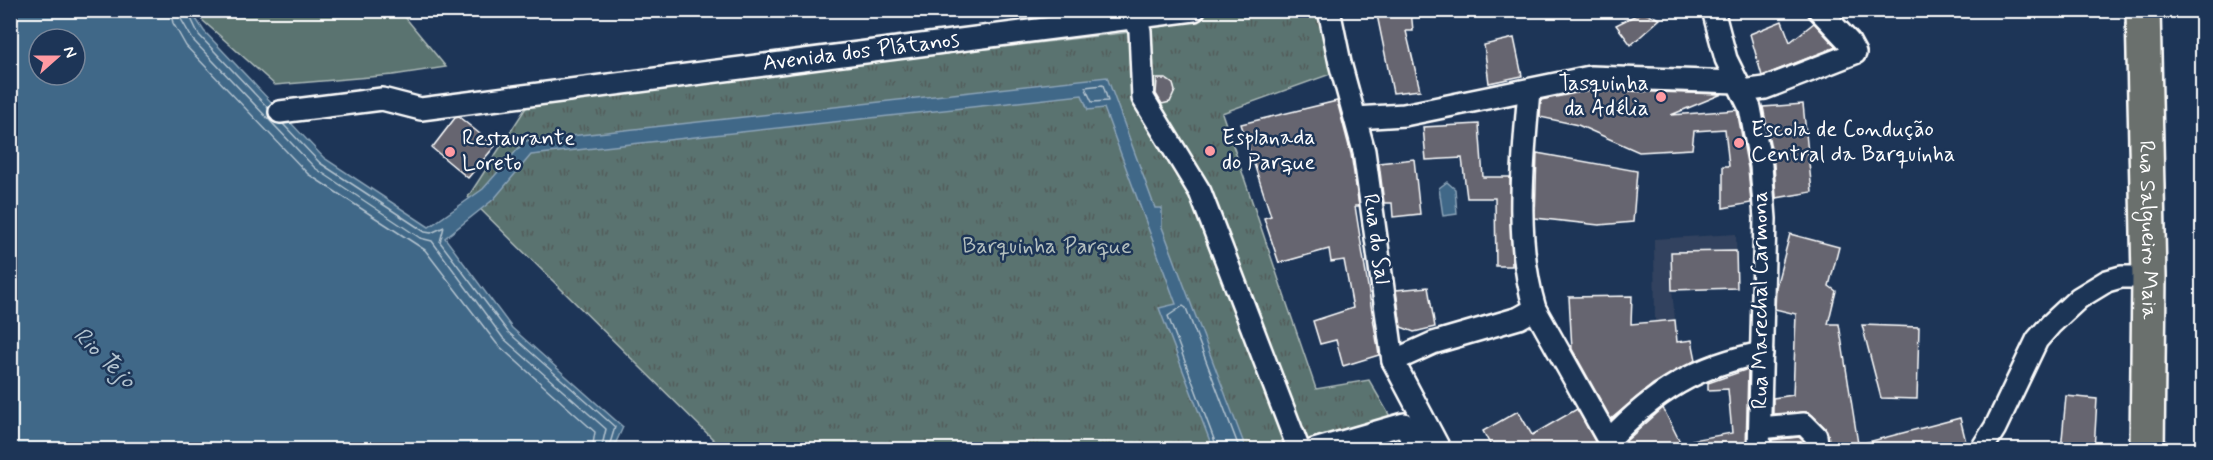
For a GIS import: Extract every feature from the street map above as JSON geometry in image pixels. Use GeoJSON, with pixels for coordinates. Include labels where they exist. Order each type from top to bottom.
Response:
{"type":"FeatureCollection","features":[{"type":"Feature","properties":{"kind":"main road","name":"Rua Salgueiro Maia"},"geometry":{"type":"LineString","coordinates":[[2144,10],[2149,277],[2147,450]]}},
{"type":"Feature","properties":{"kind":"street","name":"Avenida dos Plátanos"},"geometry":{"type":"LineString","coordinates":[[280,112],[382,99],[421,109],[1194,10]]}},
{"type":"Feature","properties":{"kind":"street","name":"Rua do Sal"},"geometry":{"type":"LineString","coordinates":[[1329,10],[1340,63],[1356,118],[1379,250],[1393,361]]}},
{"type":"Feature","properties":{"kind":"street"},"geometry":{"type":"LineString","coordinates":[[1356,118],[1404,115],[1590,77],[1765,88],[1855,53],[1849,42],[1820,10]]}},
{"type":"Feature","properties":{"kind":"street","name":"Rua Marechal Carmona"},"geometry":{"type":"LineString","coordinates":[[1713,13],[1726,59],[1750,108],[1761,166],[1765,209],[1759,450]]}},
{"type":"Feature","properties":{"kind":"street"},"geometry":{"type":"LineString","coordinates":[[1135,18],[1140,31],[1143,98],[1200,192],[1299,450]]}},
{"type":"Feature","properties":{"kind":"street"},"geometry":{"type":"LineString","coordinates":[[1529,90],[1520,209],[1526,267],[1535,309],[1609,446],[1635,411],[1676,383],[1708,366],[1762,352]]}},
{"type":"Feature","properties":{"kind":"street"},"geometry":{"type":"LineString","coordinates":[[1981,450],[1986,446],[2037,340],[2051,324],[2079,298],[2107,280],[2121,277],[2149,277]]}},
{"type":"Feature","properties":{"kind":"street"},"geometry":{"type":"LineString","coordinates":[[1440,450],[1393,361],[1433,344],[1519,318],[1535,309]]}},
{"type":"Feature","properties":{"kind":"street"},"geometry":{"type":"LineString","coordinates":[[1760,428],[1804,423],[1816,436],[1818,450]]}},
{"type":"Feature","properties":{"kind":"street"},"geometry":{"type":"LineString","coordinates":[[1314,450],[1404,424],[1417,450]]}},
{"type":"Feature","properties":{"kind":"shaded area"},"geometry":{"type":"Polygon","coordinates":[[[1736,234],[1737,288],[1672,290],[1675,320],[1655,322],[1654,239],[1736,234]]]}},
{"type":"Feature","properties":{"kind":"green space"},"geometry":{"type":"Polygon","coordinates":[[[192,11],[400,11],[446,67],[393,75],[275,85],[192,11]]]}},
{"type":"Feature","properties":{"kind":"green space","name":"Barquinha Parque"},"geometry":{"type":"Polygon","coordinates":[[[1183,11],[1320,11],[1336,72],[1222,113],[1316,389],[1369,380],[1409,449],[723,449],[468,197],[529,103],[1139,31],[1183,11]]]}},
{"type":"Feature","properties":{"kind":"water","name":"Rio Tejo"},"geometry":{"type":"Polygon","coordinates":[[[10,11],[191,11],[204,31],[324,158],[429,227],[483,189],[525,141],[1107,77],[1155,208],[1162,208],[1162,227],[1246,449],[1213,449],[1159,308],[1176,304],[1104,108],[1088,110],[1082,95],[531,155],[494,199],[445,238],[512,328],[623,427],[613,449],[11,449],[10,11]]]}},
{"type":"Feature","properties":{"kind":"water"},"geometry":{"type":"Polygon","coordinates":[[[1447,182],[1455,189],[1457,214],[1443,216],[1439,188],[1447,182]]]}},
{"type":"Feature","properties":{"kind":"building"},"geometry":{"type":"Polygon","coordinates":[[[1376,10],[1411,10],[1413,31],[1406,31],[1420,90],[1393,93],[1376,10]]]}},
{"type":"Feature","properties":{"kind":"building"},"geometry":{"type":"Polygon","coordinates":[[[1642,12],[1660,19],[1631,45],[1616,25],[1642,12]]]}},
{"type":"Feature","properties":{"kind":"building"},"geometry":{"type":"Polygon","coordinates":[[[1782,21],[1790,42],[1814,23],[1836,47],[1762,76],[1750,34],[1782,21]]]}},
{"type":"Feature","properties":{"kind":"building"},"geometry":{"type":"Polygon","coordinates":[[[1514,38],[1522,76],[1489,83],[1484,45],[1514,38]]]}},
{"type":"Feature","properties":{"kind":"building"},"geometry":{"type":"Polygon","coordinates":[[[1157,79],[1166,79],[1173,84],[1175,91],[1170,102],[1162,104],[1156,94],[1157,79]]]}},
{"type":"Feature","properties":{"kind":"building"},"geometry":{"type":"Polygon","coordinates":[[[1591,90],[1722,94],[1671,115],[1737,110],[1748,168],[1751,203],[1723,208],[1723,166],[1729,166],[1725,129],[1694,131],[1692,149],[1639,152],[1578,125],[1540,117],[1541,100],[1591,90]]]}},
{"type":"Feature","properties":{"kind":"building"},"geometry":{"type":"Polygon","coordinates":[[[1337,101],[1351,154],[1359,206],[1355,206],[1379,355],[1343,366],[1336,340],[1320,344],[1313,321],[1353,308],[1344,260],[1331,262],[1329,249],[1279,263],[1264,218],[1271,216],[1241,124],[1337,101]]]}},
{"type":"Feature","properties":{"kind":"building"},"geometry":{"type":"Polygon","coordinates":[[[1803,104],[1812,192],[1776,198],[1774,164],[1763,107],[1803,104]]]}},
{"type":"Feature","properties":{"kind":"building"},"geometry":{"type":"Polygon","coordinates":[[[459,117],[495,146],[468,178],[432,148],[455,118],[459,117]]]}},
{"type":"Feature","properties":{"kind":"building"},"geometry":{"type":"Polygon","coordinates":[[[1479,124],[1483,177],[1510,177],[1512,266],[1496,266],[1495,198],[1467,198],[1462,158],[1426,160],[1423,127],[1479,124]]]}},
{"type":"Feature","properties":{"kind":"building"},"geometry":{"type":"Polygon","coordinates":[[[1537,153],[1637,171],[1633,222],[1599,225],[1535,218],[1537,153]]]}},
{"type":"Feature","properties":{"kind":"building"},"geometry":{"type":"Polygon","coordinates":[[[1414,159],[1420,214],[1393,217],[1392,203],[1384,203],[1379,163],[1414,159]]]}},
{"type":"Feature","properties":{"kind":"building"},"geometry":{"type":"Polygon","coordinates":[[[1790,234],[1839,247],[1829,286],[1836,291],[1828,324],[1839,324],[1859,450],[1831,450],[1825,428],[1809,412],[1773,414],[1773,398],[1793,395],[1796,314],[1775,309],[1776,287],[1790,234]]]}},
{"type":"Feature","properties":{"kind":"building"},"geometry":{"type":"Polygon","coordinates":[[[1736,251],[1737,288],[1672,290],[1671,252],[1736,251]]]}},
{"type":"Feature","properties":{"kind":"building"},"geometry":{"type":"Polygon","coordinates":[[[1428,287],[1435,327],[1414,332],[1401,327],[1396,290],[1428,287]]]}},
{"type":"Feature","properties":{"kind":"building"},"geometry":{"type":"Polygon","coordinates":[[[1632,296],[1631,324],[1675,320],[1677,342],[1692,340],[1696,360],[1653,384],[1611,419],[1572,349],[1569,297],[1632,296]]]}},
{"type":"Feature","properties":{"kind":"building"},"geometry":{"type":"Polygon","coordinates":[[[1862,325],[1919,327],[1917,399],[1881,398],[1862,325]]]}},
{"type":"Feature","properties":{"kind":"building"},"geometry":{"type":"Polygon","coordinates":[[[1748,369],[1746,450],[1693,450],[1692,440],[1732,433],[1728,389],[1708,390],[1708,383],[1748,369]]]}},
{"type":"Feature","properties":{"kind":"building"},"geometry":{"type":"Polygon","coordinates":[[[2066,396],[2097,399],[2094,450],[2061,450],[2066,396]]]}},
{"type":"Feature","properties":{"kind":"building"},"geometry":{"type":"Polygon","coordinates":[[[1663,408],[1684,450],[1631,450],[1626,441],[1663,408]]]}},
{"type":"Feature","properties":{"kind":"building"},"geometry":{"type":"Polygon","coordinates":[[[1577,409],[1598,447],[1594,450],[1493,450],[1483,431],[1518,411],[1532,435],[1577,409]]]}},
{"type":"Feature","properties":{"kind":"building"},"geometry":{"type":"Polygon","coordinates":[[[1960,418],[1968,450],[1865,450],[1864,443],[1960,418]]]}},
{"type":"Feature","properties":{"kind":"building"},"geometry":{"type":"Polygon","coordinates":[[[1799,437],[1804,442],[1805,450],[1772,450],[1772,440],[1799,437]]]}},
{"type":"Feature","properties":{"kind":"place","name":"Tasquinha da Adélia"},"geometry":{"type":"Point","coordinates":[1661,97]}},
{"type":"Feature","properties":{"kind":"place","name":"Escola de Condução Central da Barquinha"},"geometry":{"type":"Point","coordinates":[1739,143]}},
{"type":"Feature","properties":{"kind":"place","name":"Esplanada do Parque"},"geometry":{"type":"Point","coordinates":[1210,151]}},
{"type":"Feature","properties":{"kind":"place","name":"Restaurante Loreto"},"geometry":{"type":"Point","coordinates":[450,152]}}]}
